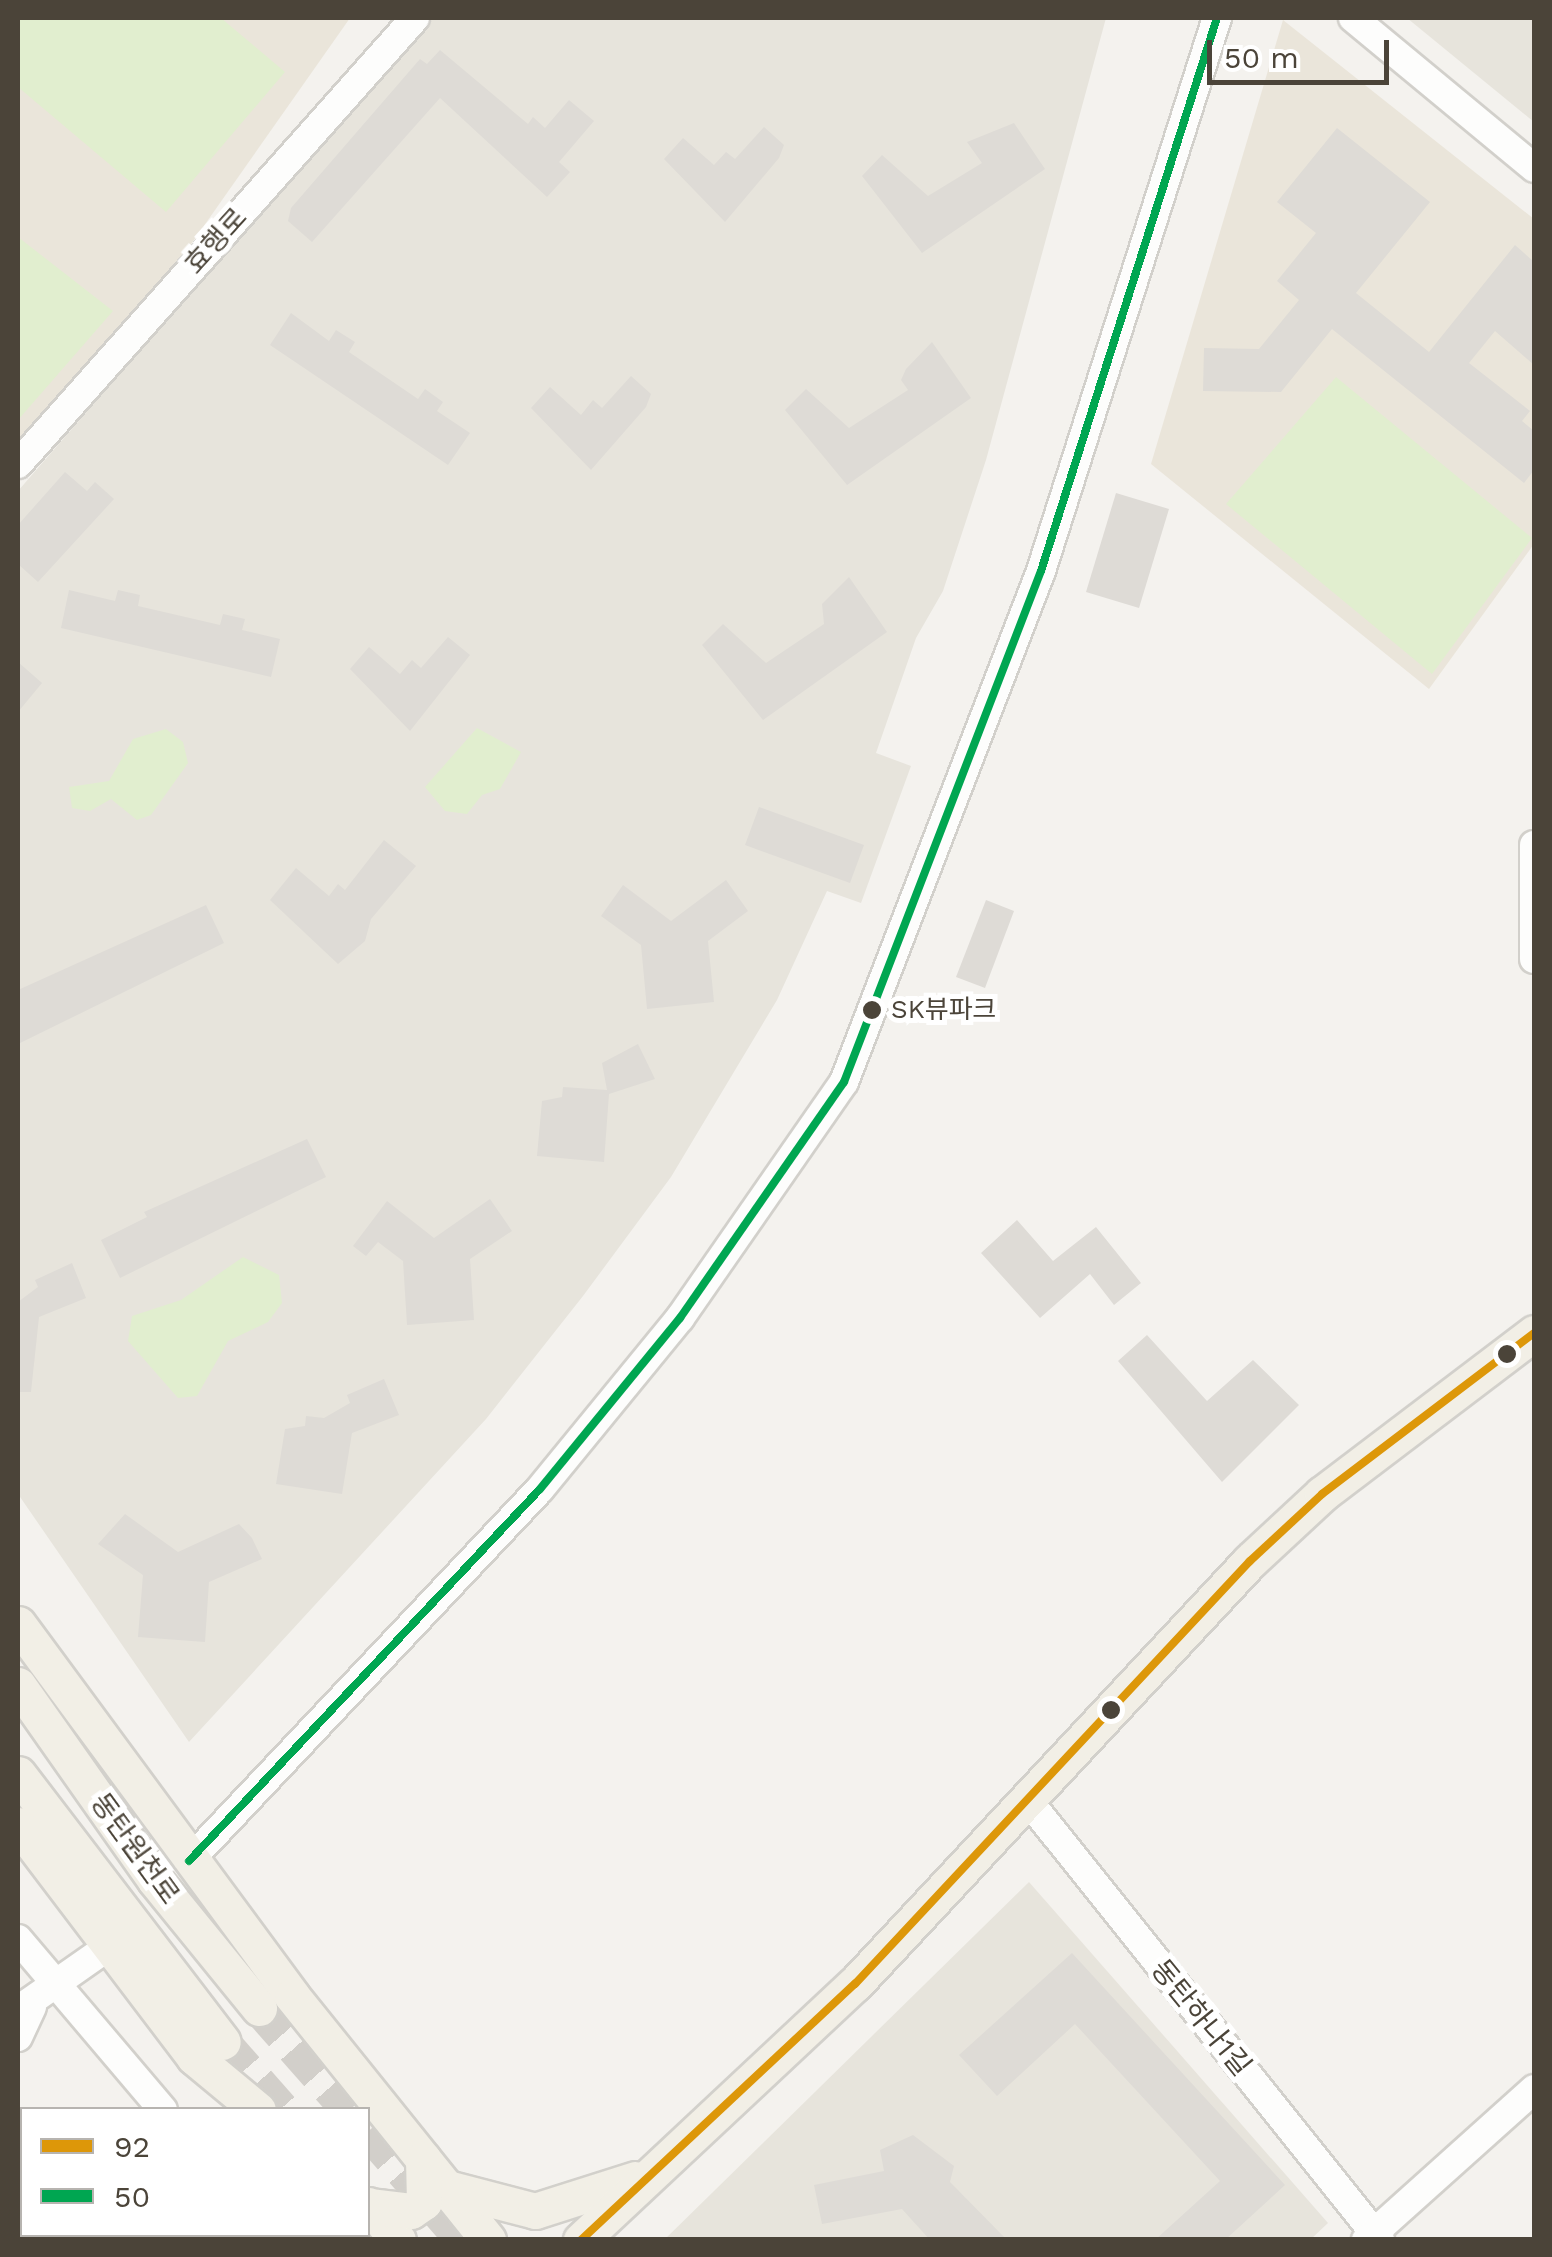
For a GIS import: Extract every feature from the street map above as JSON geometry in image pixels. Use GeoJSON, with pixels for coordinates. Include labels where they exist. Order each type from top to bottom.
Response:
{"type":"FeatureCollection","features":[{"type":"Feature","properties":{"kind":"main road"},"geometry":{"type":"LineString","coordinates":[[581,2240],[855,1984],[1030,1803],[1279,1534],[1534,1333]]}},
{"type":"Feature","properties":{"kind":"main road"},"geometry":{"type":"LineString","coordinates":[[18,1624],[189,1862],[488,2240]]}},
{"type":"Feature","properties":{"kind":"main road","name":"동탄원천로"},"geometry":{"type":"LineString","coordinates":[[18,1685],[155,1880],[259,2008]]}},
{"type":"Feature","properties":{"kind":"main road","name":"동탄원천로"},"geometry":{"type":"LineString","coordinates":[[18,1774],[223,2042]]}},
{"type":"Feature","properties":{"kind":"main road"},"geometry":{"type":"LineString","coordinates":[[18,1824],[194,2057],[243,2105]]}},
{"type":"Feature","properties":{"kind":"main road"},"geometry":{"type":"LineString","coordinates":[[370,2206],[411,2210],[424,2202],[423,2159]]}},
{"type":"Feature","properties":{"kind":"main road"},"geometry":{"type":"LineString","coordinates":[[447,2188],[504,2208],[548,2210],[654,2171]]}},
{"type":"Feature","properties":{"kind":"main road"},"geometry":{"type":"LineString","coordinates":[[370,2208],[398,2240]]}},
{"type":"Feature","properties":{"kind":"street","name":"효행로"},"geometry":{"type":"LineString","coordinates":[[18,464],[415,18]]}},
{"type":"Feature","properties":{"kind":"street","name":"동탄원천로"},"geometry":{"type":"LineString","coordinates":[[189,1862],[540,1489],[680,1318],[844,1082],[1041,571],[1217,18]]}},
{"type":"Feature","properties":{"kind":"street"},"geometry":{"type":"LineString","coordinates":[[1353,18],[1534,168]]}},
{"type":"Feature","properties":{"kind":"street"},"geometry":{"type":"LineString","coordinates":[[1534,845],[1534,959]]}},
{"type":"Feature","properties":{"kind":"street","name":"동탄하나1길"},"geometry":{"type":"LineString","coordinates":[[1030,1803],[1373,2237],[1534,2089]]}},
{"type":"Feature","properties":{"kind":"street"},"geometry":{"type":"LineString","coordinates":[[18,1939],[34,2002]]}},
{"type":"Feature","properties":{"kind":"street"},"geometry":{"type":"LineString","coordinates":[[18,2037],[34,2002],[108,1947]]}},
{"type":"Feature","properties":{"kind":"street"},"geometry":{"type":"LineString","coordinates":[[34,2002],[102,2031],[161,2107]]}},
{"type":"Feature","properties":{"kind":"shaded area"},"geometry":{"type":"Polygon","coordinates":[[[18,18],[350,18],[182,257],[18,445],[18,18]]]}},
{"type":"Feature","properties":{"kind":"shaded area"},"geometry":{"type":"Polygon","coordinates":[[[428,18],[1106,18],[986,460],[943,591],[916,638],[876,753],[911,766],[861,903],[827,891],[777,1000],[671,1177],[583,1296],[486,1419],[189,1742],[18,1494],[18,491],[428,18]]]}},
{"type":"Feature","properties":{"kind":"shaded area"},"geometry":{"type":"Polygon","coordinates":[[[1407,18],[1534,18],[1534,122],[1407,18]]]}},
{"type":"Feature","properties":{"kind":"shaded area"},"geometry":{"type":"Polygon","coordinates":[[[1283,20],[1534,219],[1534,544],[1429,689],[1151,464],[1283,20]]]}},
{"type":"Feature","properties":{"kind":"shaded area"},"geometry":{"type":"Polygon","coordinates":[[[1029,1882],[1328,2223],[1310,2240],[664,2240],[1029,1882]]]}},
{"type":"Feature","properties":{"kind":"green space"},"geometry":{"type":"Polygon","coordinates":[[[18,18],[221,18],[285,72],[166,212],[18,87],[18,18]]]}},
{"type":"Feature","properties":{"kind":"green space"},"geometry":{"type":"Polygon","coordinates":[[[18,237],[113,311],[18,420],[18,237]]]}},
{"type":"Feature","properties":{"kind":"green space"},"geometry":{"type":"Polygon","coordinates":[[[1336,377],[1532,538],[1432,674],[1226,504],[1336,377]]]}},
{"type":"Feature","properties":{"kind":"green space"},"geometry":{"type":"Polygon","coordinates":[[[477,728],[521,752],[500,789],[482,795],[467,814],[445,811],[425,787],[477,728]]]}},
{"type":"Feature","properties":{"kind":"green space"},"geometry":{"type":"Polygon","coordinates":[[[166,729],[183,742],[188,763],[151,815],[137,820],[111,799],[90,811],[72,808],[69,787],[109,781],[133,739],[166,729]]]}},
{"type":"Feature","properties":{"kind":"green space"},"geometry":{"type":"Polygon","coordinates":[[[243,1257],[279,1275],[282,1303],[268,1322],[228,1341],[197,1396],[178,1398],[128,1341],[132,1316],[181,1300],[243,1257]]]}},
{"type":"Feature","properties":{"kind":"building"},"geometry":{"type":"Polygon","coordinates":[[[440,50],[528,124],[533,117],[545,128],[569,100],[594,121],[559,162],[570,172],[547,197],[440,98],[312,242],[288,221],[291,208],[420,59],[427,64],[440,50]]]}},
{"type":"Feature","properties":{"kind":"building"},"geometry":{"type":"Polygon","coordinates":[[[1014,123],[1045,169],[922,253],[862,176],[882,155],[928,196],[982,163],[967,142],[1014,123]]]}},
{"type":"Feature","properties":{"kind":"building"},"geometry":{"type":"Polygon","coordinates":[[[764,127],[784,145],[779,158],[725,222],[664,159],[683,138],[714,165],[726,152],[735,159],[764,127]]]}},
{"type":"Feature","properties":{"kind":"building"},"geometry":{"type":"Polygon","coordinates":[[[1337,128],[1430,202],[1356,293],[1429,352],[1515,245],[1534,262],[1534,365],[1495,331],[1469,363],[1530,411],[1522,421],[1534,431],[1534,470],[1524,483],[1332,329],[1281,392],[1203,391],[1204,348],[1259,349],[1299,300],[1277,281],[1316,233],[1277,202],[1337,128]]]}},
{"type":"Feature","properties":{"kind":"building"},"geometry":{"type":"Polygon","coordinates":[[[291,313],[329,341],[336,330],[355,342],[349,352],[418,399],[425,389],[443,402],[437,411],[470,433],[448,465],[270,345],[291,313]]]}},
{"type":"Feature","properties":{"kind":"building"},"geometry":{"type":"Polygon","coordinates":[[[932,342],[971,398],[847,485],[785,410],[806,389],[849,428],[908,390],[901,380],[906,369],[932,342]]]}},
{"type":"Feature","properties":{"kind":"building"},"geometry":{"type":"Polygon","coordinates":[[[631,376],[651,394],[646,407],[591,470],[531,408],[550,387],[581,415],[593,400],[602,408],[631,376]]]}},
{"type":"Feature","properties":{"kind":"building"},"geometry":{"type":"Polygon","coordinates":[[[65,472],[87,491],[95,482],[114,499],[38,582],[18,564],[18,525],[65,472]]]}},
{"type":"Feature","properties":{"kind":"building"},"geometry":{"type":"Polygon","coordinates":[[[1116,493],[1169,509],[1139,608],[1086,592],[1116,493]]]}},
{"type":"Feature","properties":{"kind":"building"},"geometry":{"type":"Polygon","coordinates":[[[849,577],[887,632],[763,720],[702,645],[723,624],[766,663],[824,624],[822,604],[849,577]]]}},
{"type":"Feature","properties":{"kind":"building"},"geometry":{"type":"Polygon","coordinates":[[[69,590],[115,601],[118,590],[140,595],[138,606],[220,625],[223,614],[245,619],[242,630],[280,639],[271,677],[61,628],[69,590]]]}},
{"type":"Feature","properties":{"kind":"building"},"geometry":{"type":"Polygon","coordinates":[[[448,637],[470,655],[410,731],[350,669],[369,647],[400,674],[412,660],[421,668],[448,637]]]}},
{"type":"Feature","properties":{"kind":"building"},"geometry":{"type":"Polygon","coordinates":[[[18,662],[42,683],[18,712],[18,662]]]}},
{"type":"Feature","properties":{"kind":"building"},"geometry":{"type":"Polygon","coordinates":[[[759,807],[864,845],[850,883],[745,845],[759,807]]]}},
{"type":"Feature","properties":{"kind":"building"},"geometry":{"type":"Polygon","coordinates":[[[384,840],[416,866],[371,919],[365,941],[338,964],[270,900],[296,868],[329,896],[338,884],[345,890],[384,840]]]}},
{"type":"Feature","properties":{"kind":"building"},"geometry":{"type":"Polygon","coordinates":[[[726,880],[748,911],[708,941],[714,1002],[647,1009],[641,945],[601,916],[623,885],[671,921],[726,880]]]}},
{"type":"Feature","properties":{"kind":"building"},"geometry":{"type":"Polygon","coordinates":[[[986,900],[1014,911],[985,988],[956,977],[986,900]]]}},
{"type":"Feature","properties":{"kind":"building"},"geometry":{"type":"Polygon","coordinates":[[[206,905],[224,943],[18,1044],[18,990],[206,905]]]}},
{"type":"Feature","properties":{"kind":"building"},"geometry":{"type":"Polygon","coordinates":[[[638,1044],[655,1079],[609,1094],[604,1162],[537,1156],[542,1101],[562,1097],[563,1087],[607,1090],[602,1063],[638,1044]]]}},
{"type":"Feature","properties":{"kind":"building"},"geometry":{"type":"Polygon","coordinates":[[[307,1139],[326,1177],[120,1278],[101,1240],[147,1217],[144,1212],[307,1139]]]}},
{"type":"Feature","properties":{"kind":"building"},"geometry":{"type":"Polygon","coordinates":[[[490,1199],[512,1231],[470,1259],[474,1320],[407,1325],[403,1261],[378,1242],[366,1256],[353,1246],[387,1201],[434,1238],[490,1199]]]}},
{"type":"Feature","properties":{"kind":"building"},"geometry":{"type":"Polygon","coordinates":[[[1017,1220],[1053,1261],[1096,1227],[1141,1283],[1114,1305],[1090,1274],[1040,1318],[981,1253],[1017,1220]]]}},
{"type":"Feature","properties":{"kind":"building"},"geometry":{"type":"Polygon","coordinates":[[[72,1263],[86,1298],[39,1317],[31,1392],[18,1392],[18,1302],[38,1287],[35,1280],[72,1263]]]}},
{"type":"Feature","properties":{"kind":"building"},"geometry":{"type":"Polygon","coordinates":[[[1147,1335],[1207,1401],[1253,1360],[1299,1405],[1222,1482],[1118,1361],[1147,1335]]]}},
{"type":"Feature","properties":{"kind":"building"},"geometry":{"type":"Polygon","coordinates":[[[384,1379],[399,1415],[352,1433],[342,1494],[276,1484],[285,1429],[305,1426],[306,1416],[324,1418],[350,1403],[347,1395],[384,1379]]]}},
{"type":"Feature","properties":{"kind":"building"},"geometry":{"type":"Polygon","coordinates":[[[125,1514],[178,1552],[239,1524],[252,1538],[262,1559],[209,1582],[205,1642],[138,1637],[143,1575],[98,1544],[125,1514]]]}},
{"type":"Feature","properties":{"kind":"building"},"geometry":{"type":"Polygon","coordinates":[[[1072,1953],[1285,2185],[1225,2240],[1155,2240],[1220,2181],[1075,2024],[997,2096],[959,2055],[1072,1953]]]}},
{"type":"Feature","properties":{"kind":"building"},"geometry":{"type":"Polygon","coordinates":[[[913,2135],[954,2166],[950,2182],[1007,2240],[930,2240],[902,2209],[822,2224],[814,2185],[884,2171],[880,2150],[913,2135]]]}},
{"type":"Feature","properties":{"kind":"tunnel"},"geometry":{"type":"LineString","coordinates":[[259,2008],[346,2107]]}},
{"type":"Feature","properties":{"kind":"tunnel"},"geometry":{"type":"LineString","coordinates":[[223,2042],[280,2107]]}},
{"type":"Feature","properties":{"kind":"tunnel"},"geometry":{"type":"LineString","coordinates":[[370,2133],[463,2240]]}},
{"type":"Feature","properties":{"kind":"transit line","name":"50"},"geometry":{"type":"LineString","coordinates":[[189,1861],[540,1489],[680,1318],[844,1082],[1041,571],[1217,18]]}},
{"type":"Feature","properties":{"kind":"transit line","name":"92"},"geometry":{"type":"LineString","coordinates":[[581,2240],[855,1984],[1250,1561],[1322,1494],[1534,1333]]}},
{"type":"Feature","properties":{"kind":"place","name":"SK뷰파크"},"geometry":{"type":"Point","coordinates":[872,1010]}}]}
